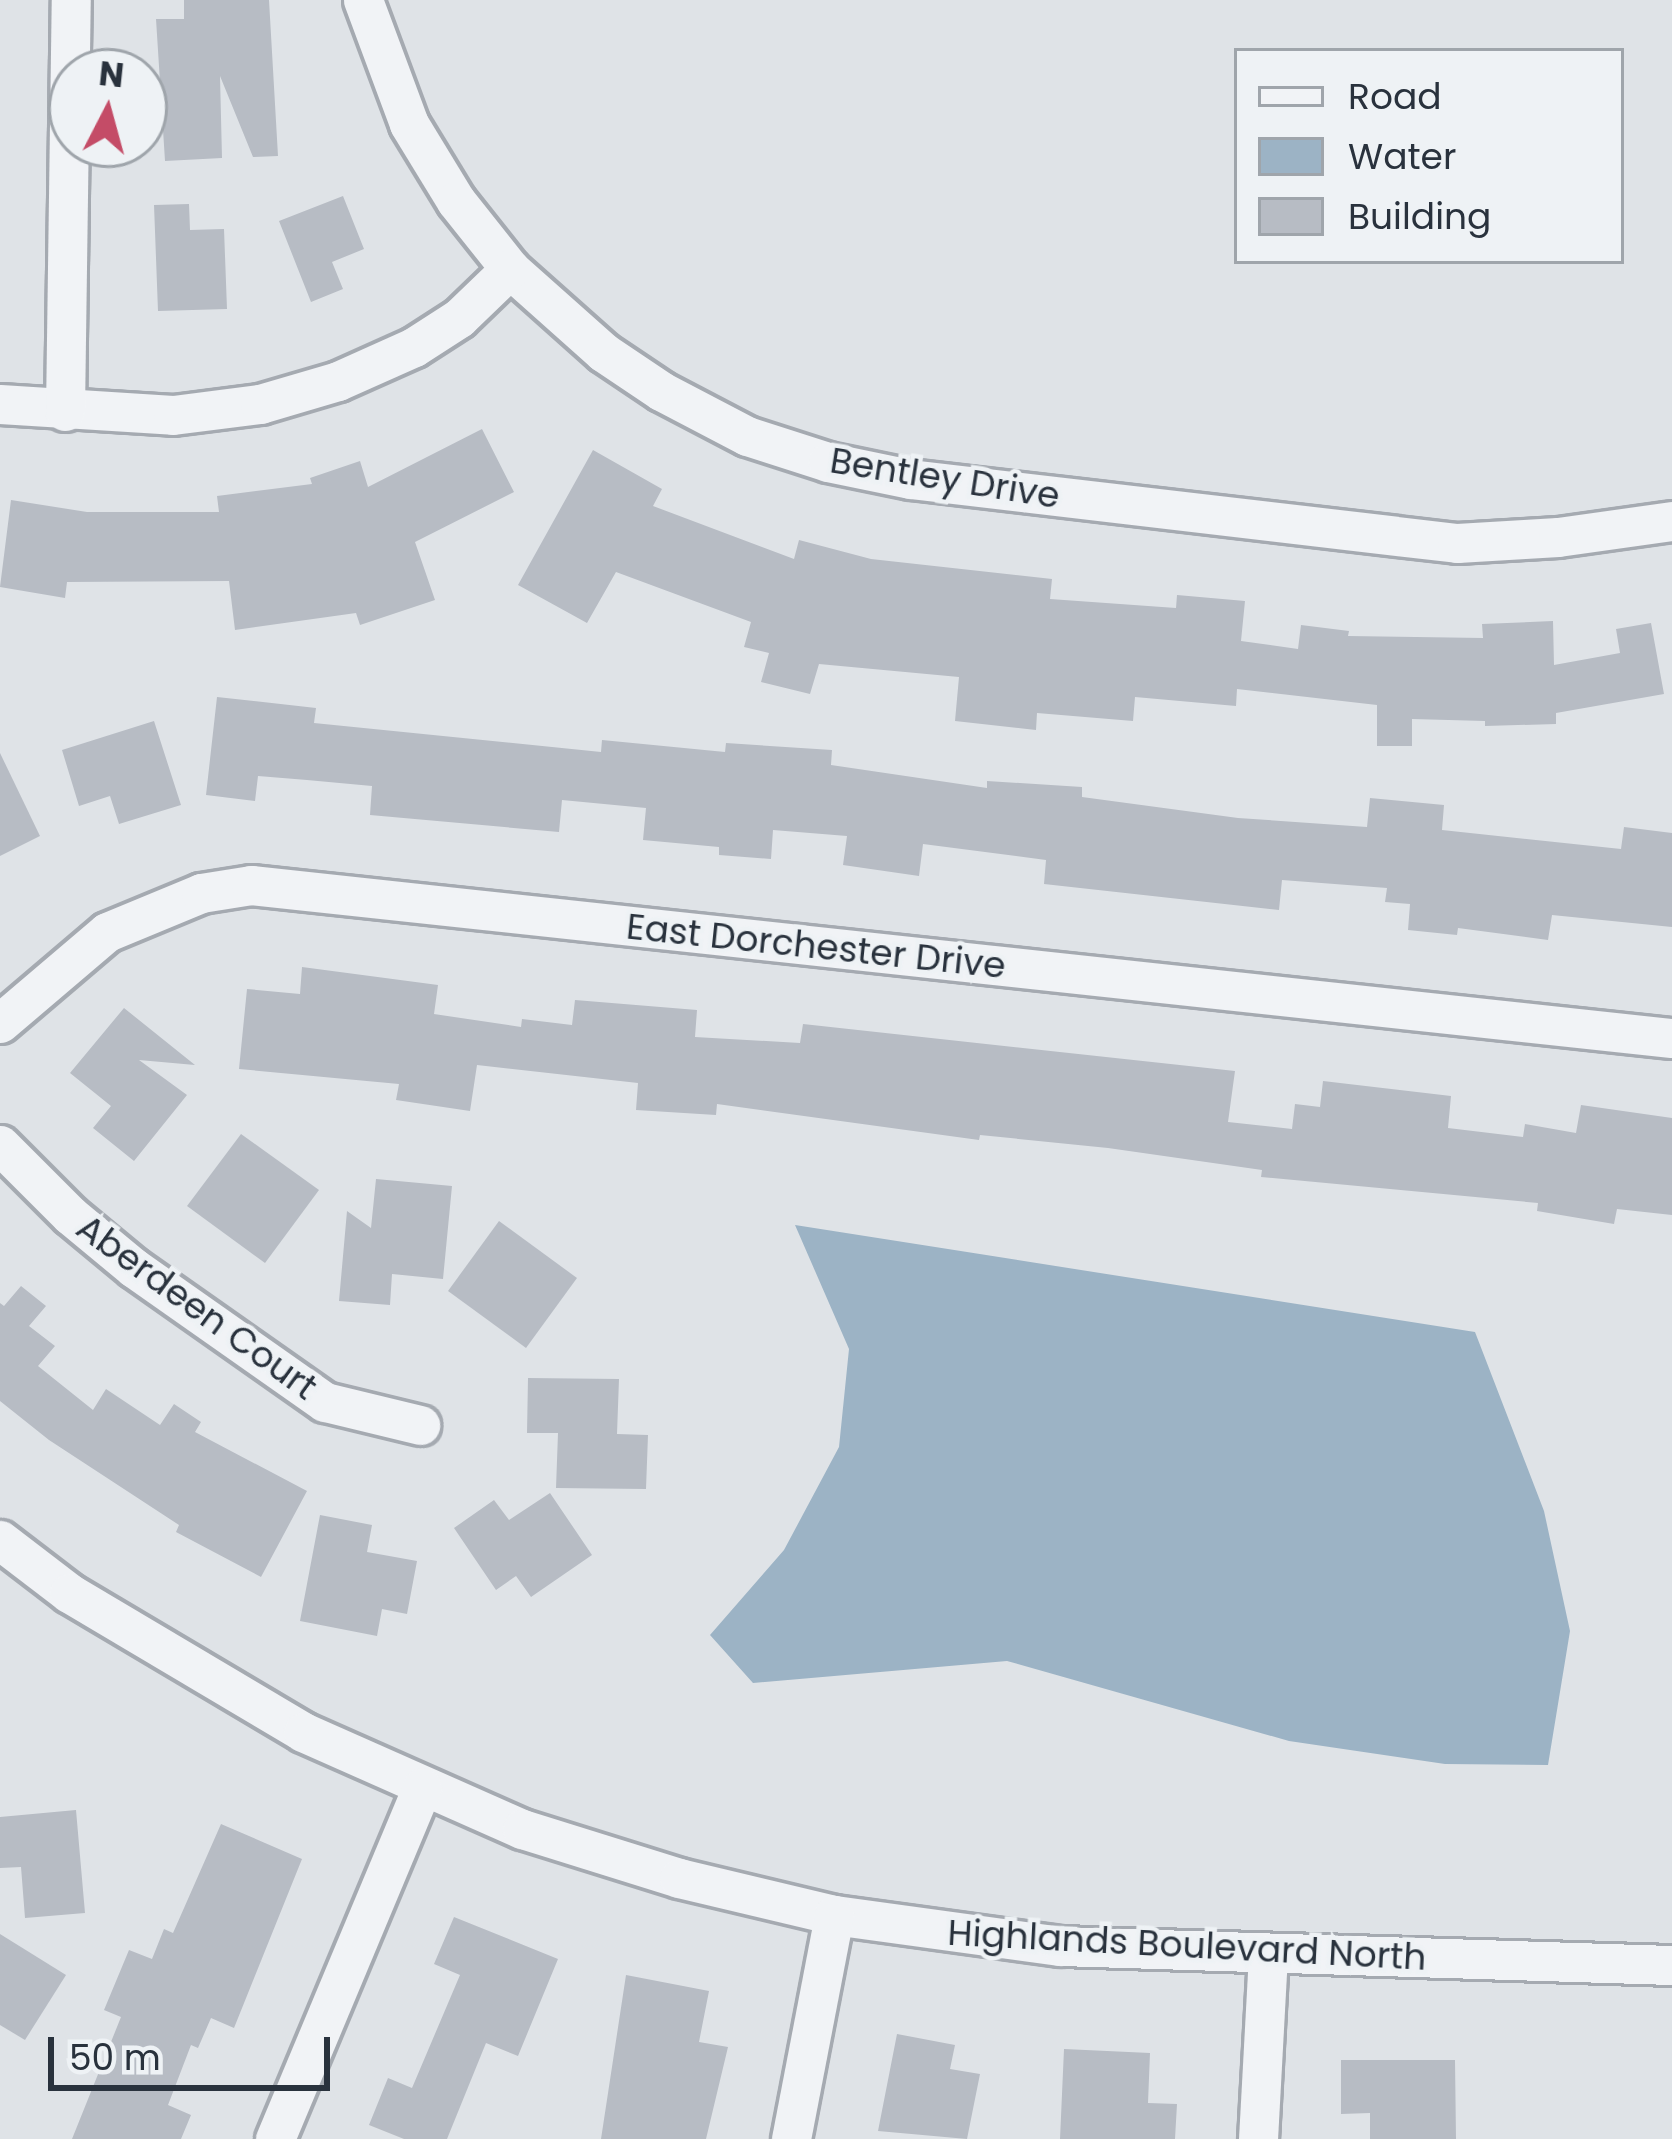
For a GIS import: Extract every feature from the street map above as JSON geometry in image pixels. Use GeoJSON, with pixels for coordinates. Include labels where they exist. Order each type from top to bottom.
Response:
{"type":"FeatureCollection","features":[{"type":"Feature","properties":{"kind":"street"},"geometry":{"type":"LineString","coordinates":[[64,411],[70,0]]}},
{"type":"Feature","properties":{"kind":"street","name":"Bentley Drive"},"geometry":{"type":"LineString","coordinates":[[363,0],[409,124],[456,201],[510,269],[551,312],[661,391],[747,436],[868,472],[1457,543],[1558,537],[1672,520]]}},
{"type":"Feature","properties":{"kind":"street"},"geometry":{"type":"LineString","coordinates":[[0,404],[173,415],[299,394],[414,347],[459,318],[510,269]]}},
{"type":"Feature","properties":{"kind":"street","name":"East Dorchester Drive"},"geometry":{"type":"LineString","coordinates":[[0,1023],[107,932],[201,893],[251,885],[1672,1038]]}},
{"type":"Feature","properties":{"kind":"street","name":"Aberdeen Court"},"geometry":{"type":"LineString","coordinates":[[0,1145],[70,1215],[134,1268],[325,1402],[420,1425]]}},
{"type":"Feature","properties":{"kind":"street","name":"Highlands Boulevard North"},"geometry":{"type":"LineString","coordinates":[[0,1540],[69,1593],[303,1732],[522,1828],[679,1878],[834,1915],[1060,1946],[1672,1965]]}},
{"type":"Feature","properties":{"kind":"street"},"geometry":{"type":"LineString","coordinates":[[275,2139],[422,1787]]}},
{"type":"Feature","properties":{"kind":"street"},"geometry":{"type":"LineString","coordinates":[[791,2139],[834,1915]]}},
{"type":"Feature","properties":{"kind":"street"},"geometry":{"type":"LineString","coordinates":[[1258,2139],[1268,1954]]}},
{"type":"Feature","properties":{"kind":"water"},"geometry":{"type":"Polygon","coordinates":[[[795,1225],[1475,1332],[1544,1511],[1570,1631],[1548,1765],[1445,1764],[1289,1741],[1007,1661],[753,1683],[710,1635],[784,1550],[839,1447],[849,1349],[795,1225]]]}},
{"type":"Feature","properties":{"kind":"building"},"geometry":{"type":"Polygon","coordinates":[[[184,0],[269,0],[278,156],[253,157],[220,76],[222,158],[168,161],[168,48],[158,48],[156,19],[184,19],[184,0]]]}},
{"type":"Feature","properties":{"kind":"building"},"geometry":{"type":"Polygon","coordinates":[[[343,196],[364,249],[332,262],[343,289],[311,302],[279,221],[343,196]]]}},
{"type":"Feature","properties":{"kind":"building"},"geometry":{"type":"Polygon","coordinates":[[[189,204],[190,230],[224,229],[227,309],[158,311],[154,205],[189,204]]]}},
{"type":"Feature","properties":{"kind":"building"},"geometry":{"type":"Polygon","coordinates":[[[482,429],[514,492],[415,542],[435,600],[360,625],[356,613],[235,630],[229,581],[67,582],[65,598],[0,587],[11,500],[87,512],[219,512],[217,496],[312,484],[310,478],[360,461],[368,487],[482,429]]]}},
{"type":"Feature","properties":{"kind":"building"},"geometry":{"type":"Polygon","coordinates":[[[593,450],[662,489],[653,506],[794,559],[799,540],[871,559],[1052,579],[1050,599],[1176,608],[1177,595],[1245,601],[1241,641],[1298,649],[1301,625],[1349,631],[1348,636],[1483,638],[1482,624],[1553,621],[1554,665],[1620,653],[1616,629],[1651,623],[1664,694],[1556,713],[1556,724],[1485,726],[1485,721],[1412,719],[1412,746],[1377,746],[1377,705],[1237,689],[1236,706],[1135,697],[1133,721],[1037,713],[1036,730],[955,721],[959,677],[819,664],[810,694],[761,682],[769,653],[744,647],[751,622],[616,572],[587,623],[518,585],[593,450]]]}},
{"type":"Feature","properties":{"kind":"building"},"geometry":{"type":"Polygon","coordinates":[[[217,697],[316,708],[314,723],[601,752],[602,740],[725,752],[726,743],[832,750],[831,765],[987,788],[987,781],[1082,787],[1082,797],[1238,818],[1367,827],[1370,798],[1444,805],[1442,830],[1621,849],[1624,827],[1672,833],[1672,927],[1552,915],[1548,940],[1458,928],[1457,935],[1408,930],[1410,904],[1385,902],[1387,888],[1282,880],[1279,910],[1044,884],[1046,860],[923,844],[919,876],[843,865],[847,836],[773,830],[771,859],[719,855],[719,847],[643,840],[646,808],[562,800],[559,832],[370,815],[372,786],[258,776],[255,801],[206,795],[217,697]]]}},
{"type":"Feature","properties":{"kind":"building"},"geometry":{"type":"Polygon","coordinates":[[[154,721],[181,805],[119,824],[110,796],[79,806],[62,750],[154,721]]]}},
{"type":"Feature","properties":{"kind":"building"},"geometry":{"type":"Polygon","coordinates":[[[0,753],[40,836],[0,856],[0,753]]]}},
{"type":"Feature","properties":{"kind":"building"},"geometry":{"type":"Polygon","coordinates":[[[302,967],[438,985],[434,1014],[521,1027],[522,1019],[572,1025],[575,1000],[697,1010],[695,1037],[800,1043],[803,1024],[1235,1071],[1228,1122],[1292,1129],[1295,1104],[1320,1107],[1323,1081],[1451,1096],[1448,1128],[1523,1137],[1525,1124],[1576,1133],[1581,1105],[1672,1118],[1672,1215],[1617,1209],[1614,1224],[1537,1211],[1538,1203],[1261,1177],[1262,1170],[1108,1148],[980,1135],[979,1140],[717,1104],[716,1115],[636,1110],[638,1083],[477,1065],[470,1111],[396,1100],[399,1084],[239,1069],[247,989],[300,994],[302,967]]]}},
{"type":"Feature","properties":{"kind":"building"},"geometry":{"type":"Polygon","coordinates":[[[124,1008],[195,1065],[139,1060],[187,1095],[134,1161],[93,1128],[111,1106],[70,1073],[124,1008]]]}},
{"type":"Feature","properties":{"kind":"building"},"geometry":{"type":"Polygon","coordinates":[[[241,1134],[319,1190],[265,1263],[187,1206],[241,1134]]]}},
{"type":"Feature","properties":{"kind":"building"},"geometry":{"type":"Polygon","coordinates":[[[376,1179],[452,1186],[443,1279],[392,1274],[390,1305],[339,1301],[347,1211],[371,1228],[376,1179]]]}},
{"type":"Feature","properties":{"kind":"building"},"geometry":{"type":"Polygon","coordinates":[[[499,1221],[577,1278],[526,1348],[448,1291],[499,1221]]]}},
{"type":"Feature","properties":{"kind":"building"},"geometry":{"type":"Polygon","coordinates":[[[21,1286],[46,1306],[29,1326],[55,1346],[38,1366],[93,1410],[106,1389],[160,1425],[174,1404],[201,1422],[195,1432],[307,1491],[261,1577],[176,1532],[179,1525],[49,1440],[0,1401],[0,1303],[4,1306],[21,1286]]]}},
{"type":"Feature","properties":{"kind":"building"},"geometry":{"type":"Polygon","coordinates":[[[528,1378],[619,1379],[617,1434],[648,1435],[646,1489],[556,1488],[558,1433],[527,1433],[528,1378]]]}},
{"type":"Feature","properties":{"kind":"building"},"geometry":{"type":"Polygon","coordinates":[[[550,1493],[592,1555],[531,1597],[516,1576],[496,1590],[454,1528],[494,1500],[509,1520],[550,1493]]]}},
{"type":"Feature","properties":{"kind":"building"},"geometry":{"type":"Polygon","coordinates":[[[320,1515],[372,1525],[367,1552],[417,1561],[407,1614],[382,1609],[377,1636],[300,1621],[320,1515]]]}},
{"type":"Feature","properties":{"kind":"building"},"geometry":{"type":"Polygon","coordinates":[[[76,1810],[85,1913],[25,1918],[21,1867],[0,1868],[0,1817],[76,1810]]]}},
{"type":"Feature","properties":{"kind":"building"},"geometry":{"type":"Polygon","coordinates":[[[221,1824],[302,1859],[234,2028],[211,2018],[198,2048],[191,2045],[168,2105],[191,2115],[181,2139],[72,2139],[121,2017],[104,2010],[129,1950],[152,1959],[164,1929],[173,1933],[221,1824]]]}},
{"type":"Feature","properties":{"kind":"building"},"geometry":{"type":"Polygon","coordinates":[[[454,1917],[558,1959],[518,2056],[486,2043],[447,2139],[404,2139],[369,2125],[388,2078],[412,2088],[460,1975],[434,1964],[454,1917]]]}},
{"type":"Feature","properties":{"kind":"building"},"geometry":{"type":"Polygon","coordinates":[[[0,1934],[66,1975],[25,2040],[0,2025],[0,1934]]]}},
{"type":"Feature","properties":{"kind":"building"},"geometry":{"type":"Polygon","coordinates":[[[626,1975],[709,1991],[699,2042],[728,2047],[706,2139],[601,2139],[626,1975]]]}},
{"type":"Feature","properties":{"kind":"building"},"geometry":{"type":"Polygon","coordinates":[[[897,2034],[955,2045],[950,2069],[980,2074],[967,2139],[878,2131],[897,2034]]]}},
{"type":"Feature","properties":{"kind":"building"},"geometry":{"type":"Polygon","coordinates":[[[1064,2049],[1150,2053],[1148,2103],[1177,2104],[1175,2139],[1060,2139],[1064,2049]]]}},
{"type":"Feature","properties":{"kind":"building"},"geometry":{"type":"Polygon","coordinates":[[[1341,2060],[1455,2060],[1456,2139],[1370,2139],[1370,2113],[1341,2114],[1341,2060]]]}}]}
